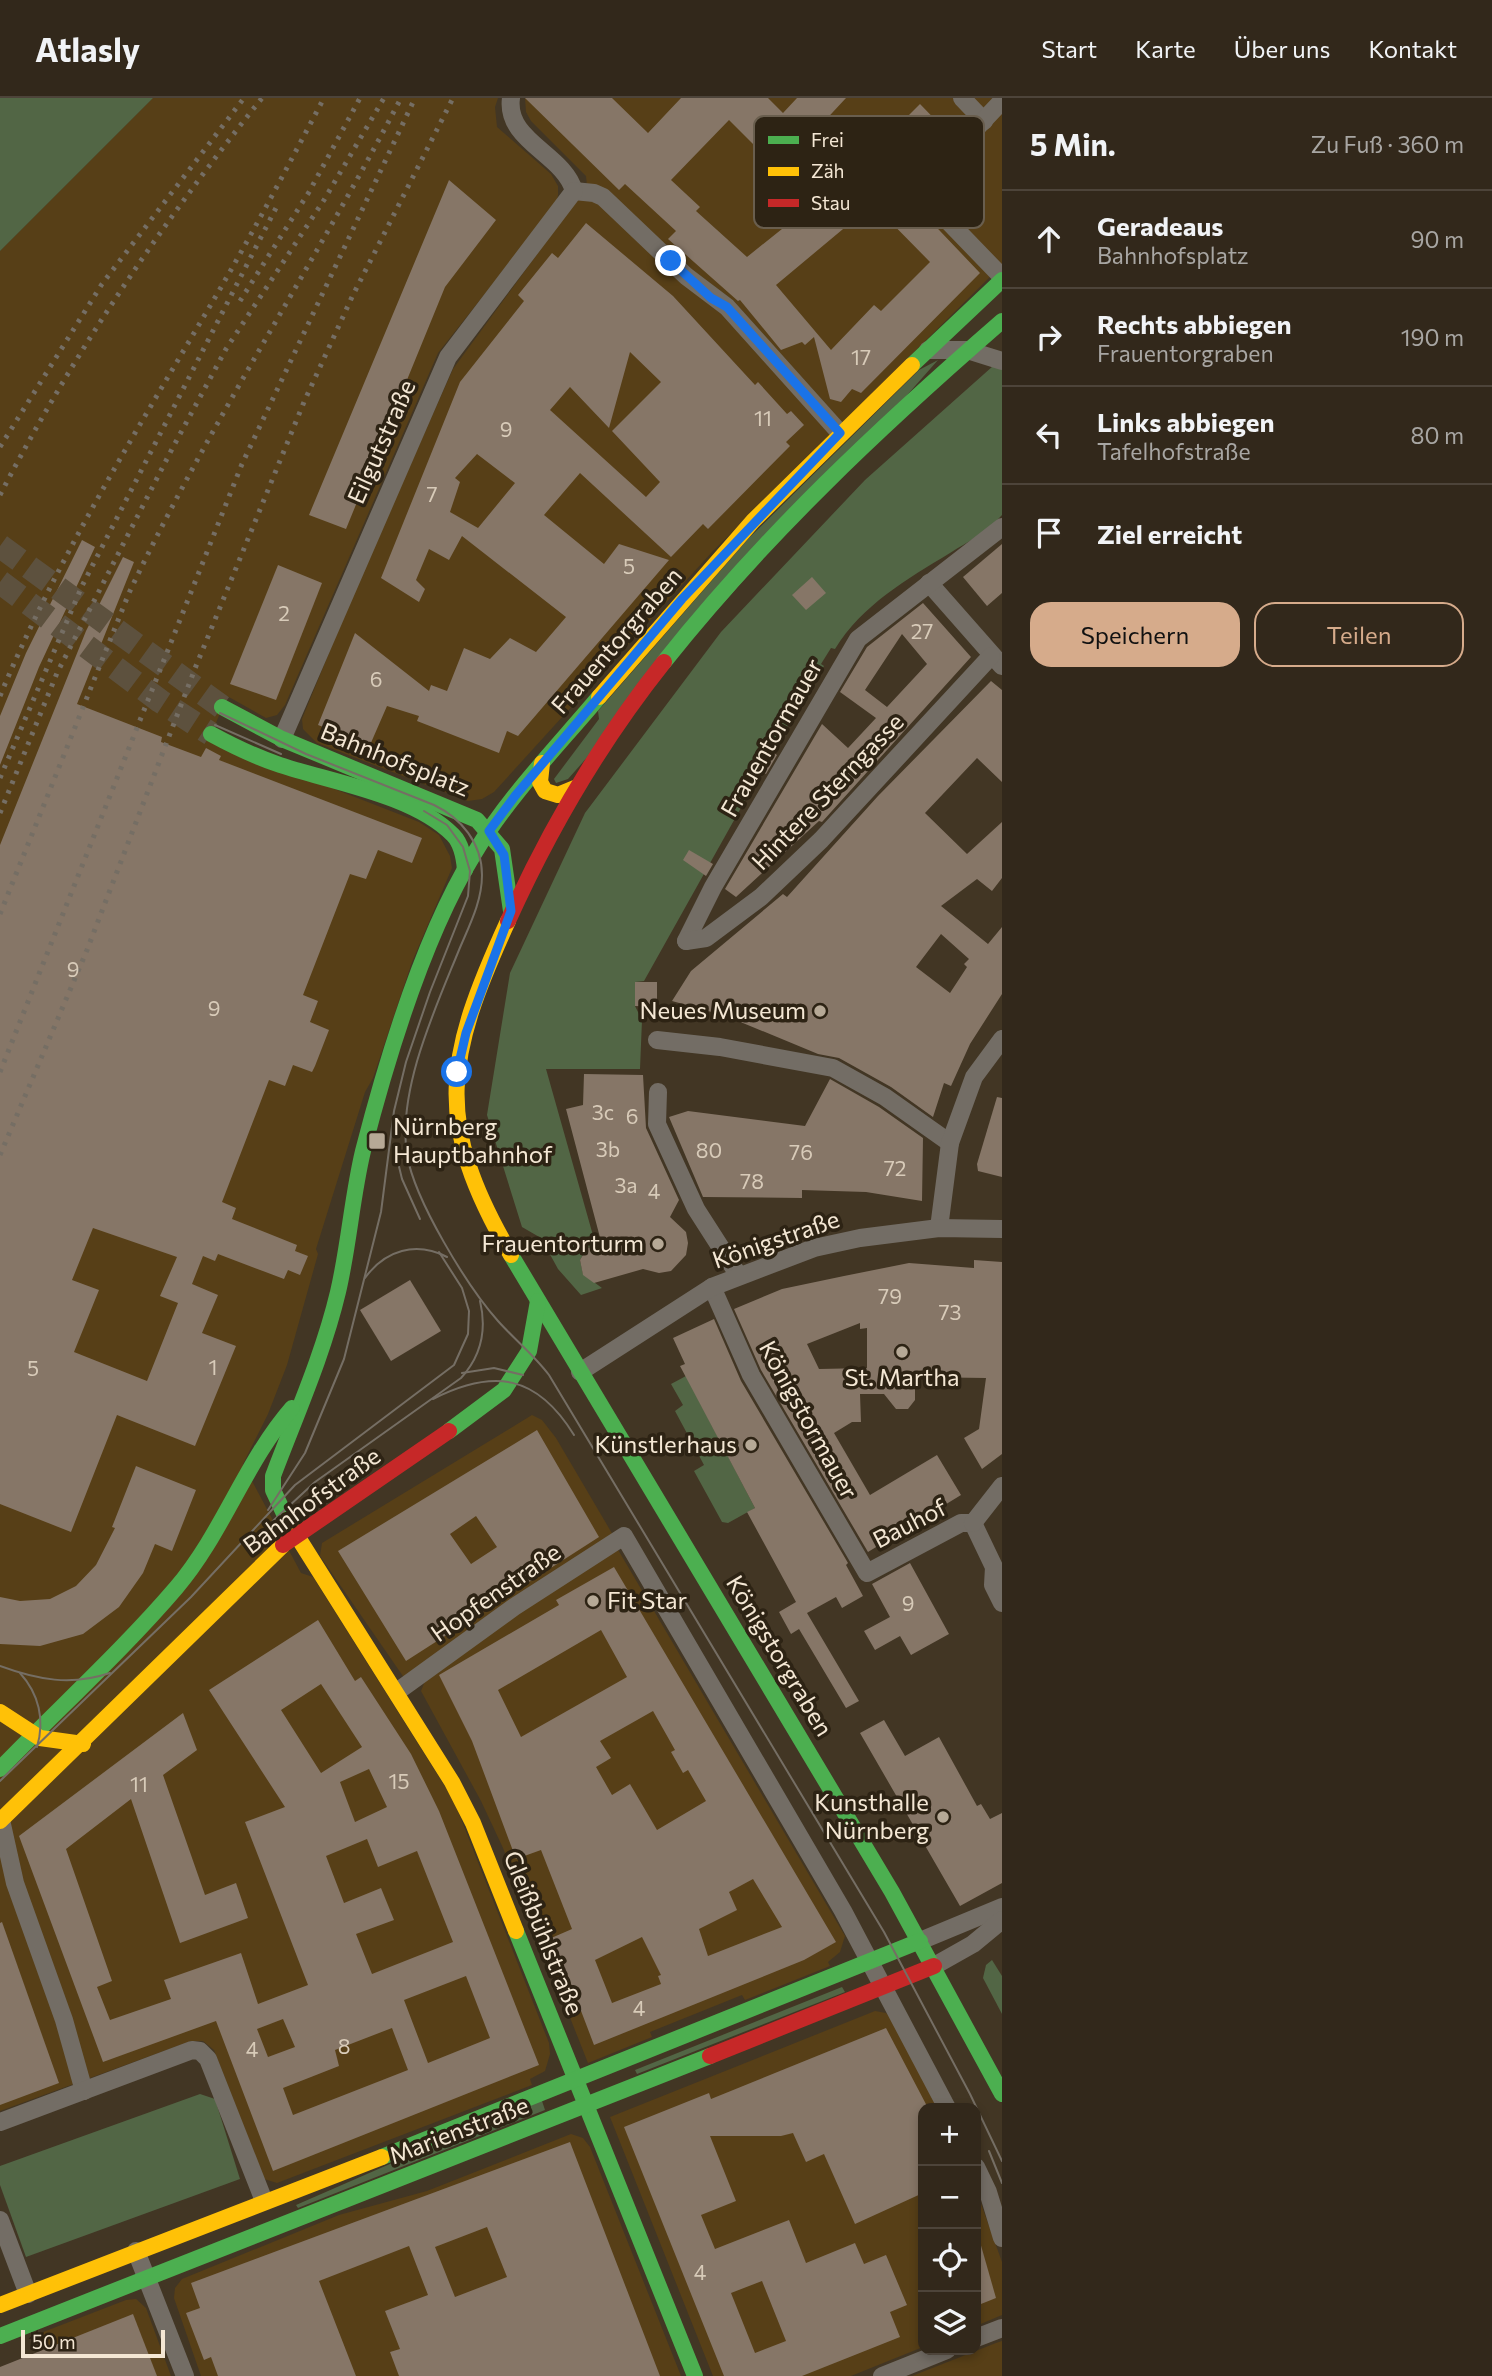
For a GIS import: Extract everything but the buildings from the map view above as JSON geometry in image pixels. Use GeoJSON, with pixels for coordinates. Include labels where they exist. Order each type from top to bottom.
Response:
{"type":"FeatureCollection","features":[{"type":"Feature","properties":{"kind":"main road","name":"Frauentorgraben"},"geometry":{"type":"LineString","coordinates":[[465,870],[489,831],[542,763],[691,589],[840,433],[1002,279]]}},
{"type":"Feature","properties":{"kind":"main road","name":"Frauentorgraben"},"geometry":{"type":"LineString","coordinates":[[511,911],[575,788],[643,689],[736,576],[827,482],[967,350],[1002,321]]}},
{"type":"Feature","properties":{"kind":"main road","name":"Bahnhofsplatz"},"geometry":{"type":"LineString","coordinates":[[222,707],[282,739],[463,811],[489,831],[504,855],[511,911],[466,1033],[457,1072],[455,1102],[460,1138],[475,1181],[497,1229],[580,1372]]}},
{"type":"Feature","properties":{"kind":"main road","name":"Bahnhofsplatz"},"geometry":{"type":"LineString","coordinates":[[211,734],[256,755],[317,774],[435,821],[457,841],[465,870]]}},
{"type":"Feature","properties":{"kind":"main road"},"geometry":{"type":"LineString","coordinates":[[542,763],[540,782],[545,791],[558,795],[575,788]]}},
{"type":"Feature","properties":{"kind":"main road"},"geometry":{"type":"LineString","coordinates":[[296,1535],[276,1498],[272,1481],[278,1459],[308,1388],[338,1291],[363,1152],[387,1070],[418,972],[465,870]]}},
{"type":"Feature","properties":{"kind":"main road","name":"Bahnhofstraße"},"geometry":{"type":"LineString","coordinates":[[1,1821],[82,1744],[230,1593],[296,1535],[417,1455],[504,1390],[529,1351],[538,1301]]}},
{"type":"Feature","properties":{"kind":"main road","name":"Königstorgraben"},"geometry":{"type":"LineString","coordinates":[[580,1372],[920,1941],[1002,2094]]}},
{"type":"Feature","properties":{"kind":"main road","name":"Bahnhofstraße"},"geometry":{"type":"LineString","coordinates":[[0,1769],[170,1596],[200,1556],[268,1436],[308,1388]]}},
{"type":"Feature","properties":{"kind":"main road","name":"Gleißbühlstraße"},"geometry":{"type":"LineString","coordinates":[[296,1535],[398,1692],[452,1781],[473,1823],[695,2376]]}},
{"type":"Feature","properties":{"kind":"main road"},"geometry":{"type":"LineString","coordinates":[[0,1712],[32,1734],[53,1742],[82,1744]]}},
{"type":"Feature","properties":{"kind":"main road","name":"Marienstraße"},"geometry":{"type":"LineString","coordinates":[[0,2305],[264,2200],[314,2185],[920,1941]]}},
{"type":"Feature","properties":{"kind":"main road","name":"Marienstraße"},"geometry":{"type":"LineString","coordinates":[[0,2336],[587,2106],[934,1966]]}},
{"type":"Feature","properties":{"kind":"street"},"geometry":{"type":"LineString","coordinates":[[962,98],[979,116]]}},
{"type":"Feature","properties":{"kind":"street"},"geometry":{"type":"LineString","coordinates":[[984,121],[1002,102]]}},
{"type":"Feature","properties":{"kind":"street"},"geometry":{"type":"LineString","coordinates":[[510,103],[520,130],[565,171],[574,191],[603,197],[711,298],[727,307],[840,433]]}},
{"type":"Feature","properties":{"kind":"street","name":"Eilgutstraße"},"geometry":{"type":"LineString","coordinates":[[282,739],[448,356],[574,191]]}},
{"type":"Feature","properties":{"kind":"street"},"geometry":{"type":"LineString","coordinates":[[954,228],[1002,279]]}},
{"type":"Feature","properties":{"kind":"street"},"geometry":{"type":"LineString","coordinates":[[928,350],[967,350],[1002,361]]}},
{"type":"Feature","properties":{"kind":"street","name":"Frauentormauer"},"geometry":{"type":"LineString","coordinates":[[686,941],[713,887],[858,639],[1002,527]]}},
{"type":"Feature","properties":{"kind":"street"},"geometry":{"type":"LineString","coordinates":[[929,583],[997,661]]}},
{"type":"Feature","properties":{"kind":"street","name":"Hintere Sterngasse"},"geometry":{"type":"LineString","coordinates":[[686,941],[706,938],[766,892],[821,840],[997,661]]}},
{"type":"Feature","properties":{"kind":"street"},"geometry":{"type":"LineString","coordinates":[[939,1228],[950,1143],[974,1077],[1002,1039]]}},
{"type":"Feature","properties":{"kind":"street"},"geometry":{"type":"LineString","coordinates":[[657,1040],[720,1047],[833,1068],[885,1097],[950,1143]]}},
{"type":"Feature","properties":{"kind":"street"},"geometry":{"type":"LineString","coordinates":[[658,1092],[657,1124],[696,1209],[738,1276]]}},
{"type":"Feature","properties":{"kind":"street","name":"Königstraße"},"geometry":{"type":"LineString","coordinates":[[580,1372],[712,1287],[814,1248],[860,1238],[939,1228],[1002,1229]]}},
{"type":"Feature","properties":{"kind":"street","name":"Königstormauer"},"geometry":{"type":"LineString","coordinates":[[712,1287],[751,1375],[867,1573]]}},
{"type":"Feature","properties":{"kind":"street"},"geometry":{"type":"LineString","coordinates":[[973,1523],[1002,1486]]}},
{"type":"Feature","properties":{"kind":"street","name":"Bauhof"},"geometry":{"type":"LineString","coordinates":[[867,1573],[961,1523],[973,1523],[994,1567],[993,1586],[1002,1603]]}},
{"type":"Feature","properties":{"kind":"street","name":"Hopfenstraße"},"geometry":{"type":"LineString","coordinates":[[398,1692],[422,1677],[495,1620],[624,1536],[871,1962]]}},
{"type":"Feature","properties":{"kind":"street"},"geometry":{"type":"LineString","coordinates":[[1,1821],[8,1879],[64,2020],[84,2091]]}},
{"type":"Feature","properties":{"kind":"street"},"geometry":{"type":"LineString","coordinates":[[920,1941],[1002,1907]]}},
{"type":"Feature","properties":{"kind":"street"},"geometry":{"type":"LineString","coordinates":[[934,1966],[973,1944],[1002,1920]]}},
{"type":"Feature","properties":{"kind":"street"},"geometry":{"type":"LineString","coordinates":[[871,1962],[944,2103]]}},
{"type":"Feature","properties":{"kind":"street"},"geometry":{"type":"LineString","coordinates":[[0,2122],[192,2050],[200,2051],[208,2059],[264,2200]]}},
{"type":"Feature","properties":{"kind":"street"},"geometry":{"type":"LineString","coordinates":[[981,2177],[1002,2238]]}},
{"type":"Feature","properties":{"kind":"street"},"geometry":{"type":"LineString","coordinates":[[0,2220],[28,2294]]}},
{"type":"Feature","properties":{"kind":"street"},"geometry":{"type":"LineString","coordinates":[[136,2250],[185,2376]]}},
{"type":"Feature","properties":{"kind":"street"},"geometry":{"type":"LineString","coordinates":[[981,2336],[1002,2328]]}},
{"type":"Feature","properties":{"kind":"street"},"geometry":{"type":"LineString","coordinates":[[882,2376],[934,2355]]}},
{"type":"Feature","properties":{"kind":"shaded area"},"geometry":{"type":"Polygon","coordinates":[[[153,98],[498,98],[495,107],[497,127],[551,174],[558,186],[556,204],[438,353],[285,705],[277,715],[266,718],[227,696],[209,740],[419,822],[439,835],[450,856],[452,868],[412,962],[373,1078],[365,1092],[316,1249],[318,1254],[287,1365],[268,1414],[243,1464],[301,1573],[313,1577],[454,1801],[549,2043],[550,2054],[545,2071],[530,2079],[532,2085],[277,2183],[264,2179],[214,2050],[203,2041],[191,2041],[0,2111],[0,251],[153,98]]]}},
{"type":"Feature","properties":{"kind":"shaded area"},"geometry":{"type":"Polygon","coordinates":[[[525,98],[1002,98],[1002,265],[712,552],[494,792],[482,799],[468,801],[317,743],[303,729],[302,719],[355,589],[453,369],[587,186],[586,176],[531,121],[526,112],[525,98]]]}},
{"type":"Feature","properties":{"kind":"shaded area"},"geometry":{"type":"Polygon","coordinates":[[[532,1415],[542,1420],[556,1438],[613,1535],[407,1682],[320,1556],[322,1543],[532,1415]]]}},
{"type":"Feature","properties":{"kind":"shaded area"},"geometry":{"type":"Polygon","coordinates":[[[617,1548],[845,1936],[840,1952],[828,1962],[830,1966],[745,2000],[742,1995],[650,2032],[652,2037],[588,2063],[503,1848],[481,1801],[421,1691],[425,1681],[454,1656],[617,1548]]]}},
{"type":"Feature","properties":{"kind":"shaded area"},"geometry":{"type":"Polygon","coordinates":[[[875,2011],[886,2013],[897,2024],[935,2103],[918,2103],[918,2349],[851,2376],[713,2376],[610,2117],[875,2011]]]}},
{"type":"Feature","properties":{"kind":"shaded area"},"geometry":{"type":"Polygon","coordinates":[[[571,2134],[583,2138],[590,2147],[681,2376],[201,2376],[174,2298],[175,2288],[182,2279],[339,2215],[427,2191],[571,2134]]]}},
{"type":"Feature","properties":{"kind":"shaded area"},"geometry":{"type":"Polygon","coordinates":[[[981,2204],[1002,2262],[1002,2315],[981,2324],[981,2204]]]}},
{"type":"Feature","properties":{"kind":"shaded area"},"geometry":{"type":"Polygon","coordinates":[[[136,2299],[146,2308],[171,2376],[56,2376],[38,2334],[126,2300],[136,2299]]]}},
{"type":"Feature","properties":{"kind":"shaded area"},"geometry":{"type":"Polygon","coordinates":[[[1002,2341],[1002,2376],[912,2376],[965,2355],[981,2355],[981,2349],[1002,2341]]]}},
{"type":"Feature","properties":{"kind":"green space"},"geometry":{"type":"Polygon","coordinates":[[[0,98],[153,98],[0,251],[0,98]]]}},
{"type":"Feature","properties":{"kind":"green space"},"geometry":{"type":"Polygon","coordinates":[[[1002,358],[1002,515],[978,536],[887,594],[858,619],[835,649],[831,648],[821,664],[824,666],[772,752],[766,750],[755,768],[761,772],[644,981],[635,982],[635,1006],[642,1020],[640,1069],[546,1069],[596,1246],[587,1248],[580,1260],[583,1274],[602,1288],[581,1295],[558,1269],[541,1238],[522,1227],[487,1115],[510,973],[585,813],[721,632],[865,480],[1002,358]]]}},
{"type":"Feature","properties":{"kind":"green space"},"geometry":{"type":"Polygon","coordinates":[[[938,360],[568,779],[556,783],[554,779],[599,719],[598,711],[749,538],[919,370],[938,360]]]}},
{"type":"Feature","properties":{"kind":"green space"},"geometry":{"type":"Polygon","coordinates":[[[686,1376],[755,1508],[728,1523],[722,1522],[694,1471],[704,1465],[675,1411],[683,1405],[671,1384],[686,1376]]]}},
{"type":"Feature","properties":{"kind":"green space"},"geometry":{"type":"Polygon","coordinates":[[[992,1960],[1002,1976],[1002,2014],[983,1978],[986,1965],[992,1960]]]}},
{"type":"Feature","properties":{"kind":"green space"},"geometry":{"type":"Polygon","coordinates":[[[842,1987],[845,1992],[637,2074],[635,2070],[842,1987]]]}},
{"type":"Feature","properties":{"kind":"green space"},"geometry":{"type":"Polygon","coordinates":[[[200,2094],[215,2099],[240,2179],[26,2257],[0,2185],[0,2166],[200,2094]]]}},
{"type":"Feature","properties":{"kind":"green space"},"geometry":{"type":"Polygon","coordinates":[[[541,2098],[545,2110],[298,2208],[296,2205],[541,2098]]]}},
{"type":"Feature","properties":{"kind":"tunnel"},"geometry":{"type":"LineString","coordinates":[[0,546],[222,707]]}},
{"type":"Feature","properties":{"kind":"tunnel"},"geometry":{"type":"LineString","coordinates":[[0,582],[160,701],[211,734]]}},
{"type":"Feature","properties":{"kind":"tram line"},"geometry":{"type":"LineString","coordinates":[[220,713],[306,754],[444,810],[461,824],[474,842],[481,863],[480,895],[429,1024],[408,1104],[405,1130],[407,1155],[420,1195],[431,1219],[472,1287],[498,1321],[549,1375],[884,1932],[970,2094],[1002,2161]]}},
{"type":"Feature","properties":{"kind":"tram line"},"geometry":{"type":"LineString","coordinates":[[215,725],[281,754]]}},
{"type":"Feature","properties":{"kind":"tram line"},"geometry":{"type":"LineString","coordinates":[[268,1510],[305,1453],[344,1359],[381,1212],[394,1111],[406,1062],[468,896],[470,871],[463,847],[447,825],[424,811]]}},
{"type":"Feature","properties":{"kind":"tram line"},"geometry":{"type":"LineString","coordinates":[[395,1150],[402,1179],[420,1219]]}},
{"type":"Feature","properties":{"kind":"tram line"},"geometry":{"type":"LineString","coordinates":[[365,1278],[382,1261],[402,1251],[424,1250],[447,1257]]}},
{"type":"Feature","properties":{"kind":"tram line"},"geometry":{"type":"LineString","coordinates":[[0,1781],[191,1597],[295,1485],[454,1365],[468,1334],[469,1311],[462,1288],[439,1252]]}},
{"type":"Feature","properties":{"kind":"tram line"},"geometry":{"type":"LineString","coordinates":[[262,1531],[315,1482],[461,1378],[468,1370],[481,1342],[483,1322],[480,1301]]}},
{"type":"Feature","properties":{"kind":"tram line"},"geometry":{"type":"LineString","coordinates":[[462,1373],[494,1368],[523,1375]]}},
{"type":"Feature","properties":{"kind":"tram line"},"geometry":{"type":"LineString","coordinates":[[433,1399],[476,1383],[512,1383],[529,1389],[545,1400],[574,1435]]}},
{"type":"Feature","properties":{"kind":"tram line"},"geometry":{"type":"LineString","coordinates":[[0,1666],[55,1680],[82,1679],[110,1673]]}},
{"type":"Feature","properties":{"kind":"tram line"},"geometry":{"type":"LineString","coordinates":[[20,1673],[32,1690],[39,1708],[37,1747]]}},
{"type":"Feature","properties":{"kind":"tram line"},"geometry":{"type":"LineString","coordinates":[[989,2151],[1002,2183]]}},
{"type":"Feature","properties":{"kind":"railway"},"geometry":{"type":"LineString","coordinates":[[0,447],[102,284],[244,98]]}},
{"type":"Feature","properties":{"kind":"railway"},"geometry":{"type":"LineString","coordinates":[[0,495],[58,390],[121,290],[189,193],[262,98]]}},
{"type":"Feature","properties":{"kind":"railway"},"geometry":{"type":"LineString","coordinates":[[0,696],[23,643],[75,540],[233,266],[324,98]]}},
{"type":"Feature","properties":{"kind":"railway"},"geometry":{"type":"LineString","coordinates":[[240,301],[309,192],[360,98]]}},
{"type":"Feature","properties":{"kind":"railway"},"geometry":{"type":"LineString","coordinates":[[0,813],[57,673],[172,449],[226,349],[324,200],[384,98]]}},
{"type":"Feature","properties":{"kind":"railway"},"geometry":{"type":"LineString","coordinates":[[0,914],[129,593],[160,529],[401,98]]}},
{"type":"Feature","properties":{"kind":"railway"},"geometry":{"type":"LineString","coordinates":[[0,1072],[242,464],[415,98]]}},
{"type":"Feature","properties":{"kind":"railway"},"geometry":{"type":"LineString","coordinates":[[0,1155],[87,950],[196,666],[304,402],[352,297],[453,98]]}},
{"type":"Feature","properties":{"kind":"railway"},"geometry":{"type":"LineString","coordinates":[[0,778],[82,586],[277,206]]}},
{"type":"Feature","properties":{"kind":"traffic: fast"},"geometry":{"type":"LineString","coordinates":[[912,365],[1002,280]]}},
{"type":"Feature","properties":{"kind":"traffic: fast"},"geometry":{"type":"LineString","coordinates":[[664,662],[742,570],[825,484],[912,401],[1002,321]]}},
{"type":"Feature","properties":{"kind":"traffic: fast"},"geometry":{"type":"LineString","coordinates":[[287,1520],[273,1490],[273,1476],[309,1385],[332,1315],[342,1274],[363,1151],[395,1038],[423,959],[456,886],[487,833],[533,773],[599,697]]}},
{"type":"Feature","properties":{"kind":"traffic: fast"},"geometry":{"type":"LineString","coordinates":[[222,707],[282,739],[477,820],[502,849],[511,911]]}},
{"type":"Feature","properties":{"kind":"traffic: fast"},"geometry":{"type":"LineString","coordinates":[[211,734],[271,762],[371,791],[417,810],[453,835],[462,851],[465,870]]}},
{"type":"Feature","properties":{"kind":"traffic: fast"},"geometry":{"type":"LineString","coordinates":[[511,1255],[892,1892],[1002,2094]]}},
{"type":"Feature","properties":{"kind":"traffic: fast"},"geometry":{"type":"LineString","coordinates":[[449,1431],[504,1390],[529,1351],[538,1301]]}},
{"type":"Feature","properties":{"kind":"traffic: fast"},"geometry":{"type":"LineString","coordinates":[[0,1769],[156,1611],[193,1567],[261,1451],[292,1408]]}},
{"type":"Feature","properties":{"kind":"traffic: fast"},"geometry":{"type":"LineString","coordinates":[[516,1931],[695,2376]]}},
{"type":"Feature","properties":{"kind":"traffic: fast"},"geometry":{"type":"LineString","coordinates":[[382,2157],[920,1941]]}},
{"type":"Feature","properties":{"kind":"traffic: fast"},"geometry":{"type":"LineString","coordinates":[[0,2336],[710,2056]]}},
{"type":"Feature","properties":{"kind":"traffic: slow"},"geometry":{"type":"LineString","coordinates":[[599,697],[753,521],[912,365]]}},
{"type":"Feature","properties":{"kind":"traffic: slow"},"geometry":{"type":"LineString","coordinates":[[542,763],[540,782],[545,791],[558,795],[575,788]]}},
{"type":"Feature","properties":{"kind":"traffic: slow"},"geometry":{"type":"LineString","coordinates":[[508,921],[471,1012],[461,1051],[457,1088],[459,1126],[468,1165],[511,1255]]}},
{"type":"Feature","properties":{"kind":"traffic: slow"},"geometry":{"type":"LineString","coordinates":[[287,1520],[452,1782],[473,1823],[516,1931]]}},
{"type":"Feature","properties":{"kind":"traffic: slow"},"geometry":{"type":"LineString","coordinates":[[0,1821],[283,1545]]}},
{"type":"Feature","properties":{"kind":"traffic: slow"},"geometry":{"type":"LineString","coordinates":[[0,1712],[40,1738],[83,1744]]}},
{"type":"Feature","properties":{"kind":"traffic: slow"},"geometry":{"type":"LineString","coordinates":[[0,2305],[382,2157]]}},
{"type":"Feature","properties":{"kind":"traffic: jam"},"geometry":{"type":"LineString","coordinates":[[508,921],[541,852],[578,786],[619,723],[664,662]]}},
{"type":"Feature","properties":{"kind":"traffic: jam"},"geometry":{"type":"LineString","coordinates":[[283,1545],[449,1431]]}},
{"type":"Feature","properties":{"kind":"traffic: jam"},"geometry":{"type":"LineString","coordinates":[[710,2056],[934,1966]]}},
{"type":"Feature","properties":{"kind":"place","name":"Neues Museum"},"geometry":{"type":"Point","coordinates":[820,1011]}},
{"type":"Feature","properties":{"kind":"place","name":"Nürnberg Hauptbahnhof"},"geometry":{"type":"Point","coordinates":[377,1141]}},
{"type":"Feature","properties":{"kind":"place","name":"Frauentorturm"},"geometry":{"type":"Point","coordinates":[658,1244]}},
{"type":"Feature","properties":{"kind":"place","name":"St. Martha"},"geometry":{"type":"Point","coordinates":[902,1352]}},
{"type":"Feature","properties":{"kind":"place","name":"Künstlerhaus"},"geometry":{"type":"Point","coordinates":[751,1445]}},
{"type":"Feature","properties":{"kind":"place","name":"Fit Star"},"geometry":{"type":"Point","coordinates":[593,1601]}},
{"type":"Feature","properties":{"kind":"place","name":"Kunsthalle Nürnberg"},"geometry":{"type":"Point","coordinates":[943,1817]}},
{"type":"Feature","properties":{"kind":"route"},"geometry":{"type":"LineString","coordinates":[[457,1072],[466,1033],[511,911],[504,855],[489,831],[515,796],[682,599],[840,433],[727,307],[711,298],[671,261]]}}]}
